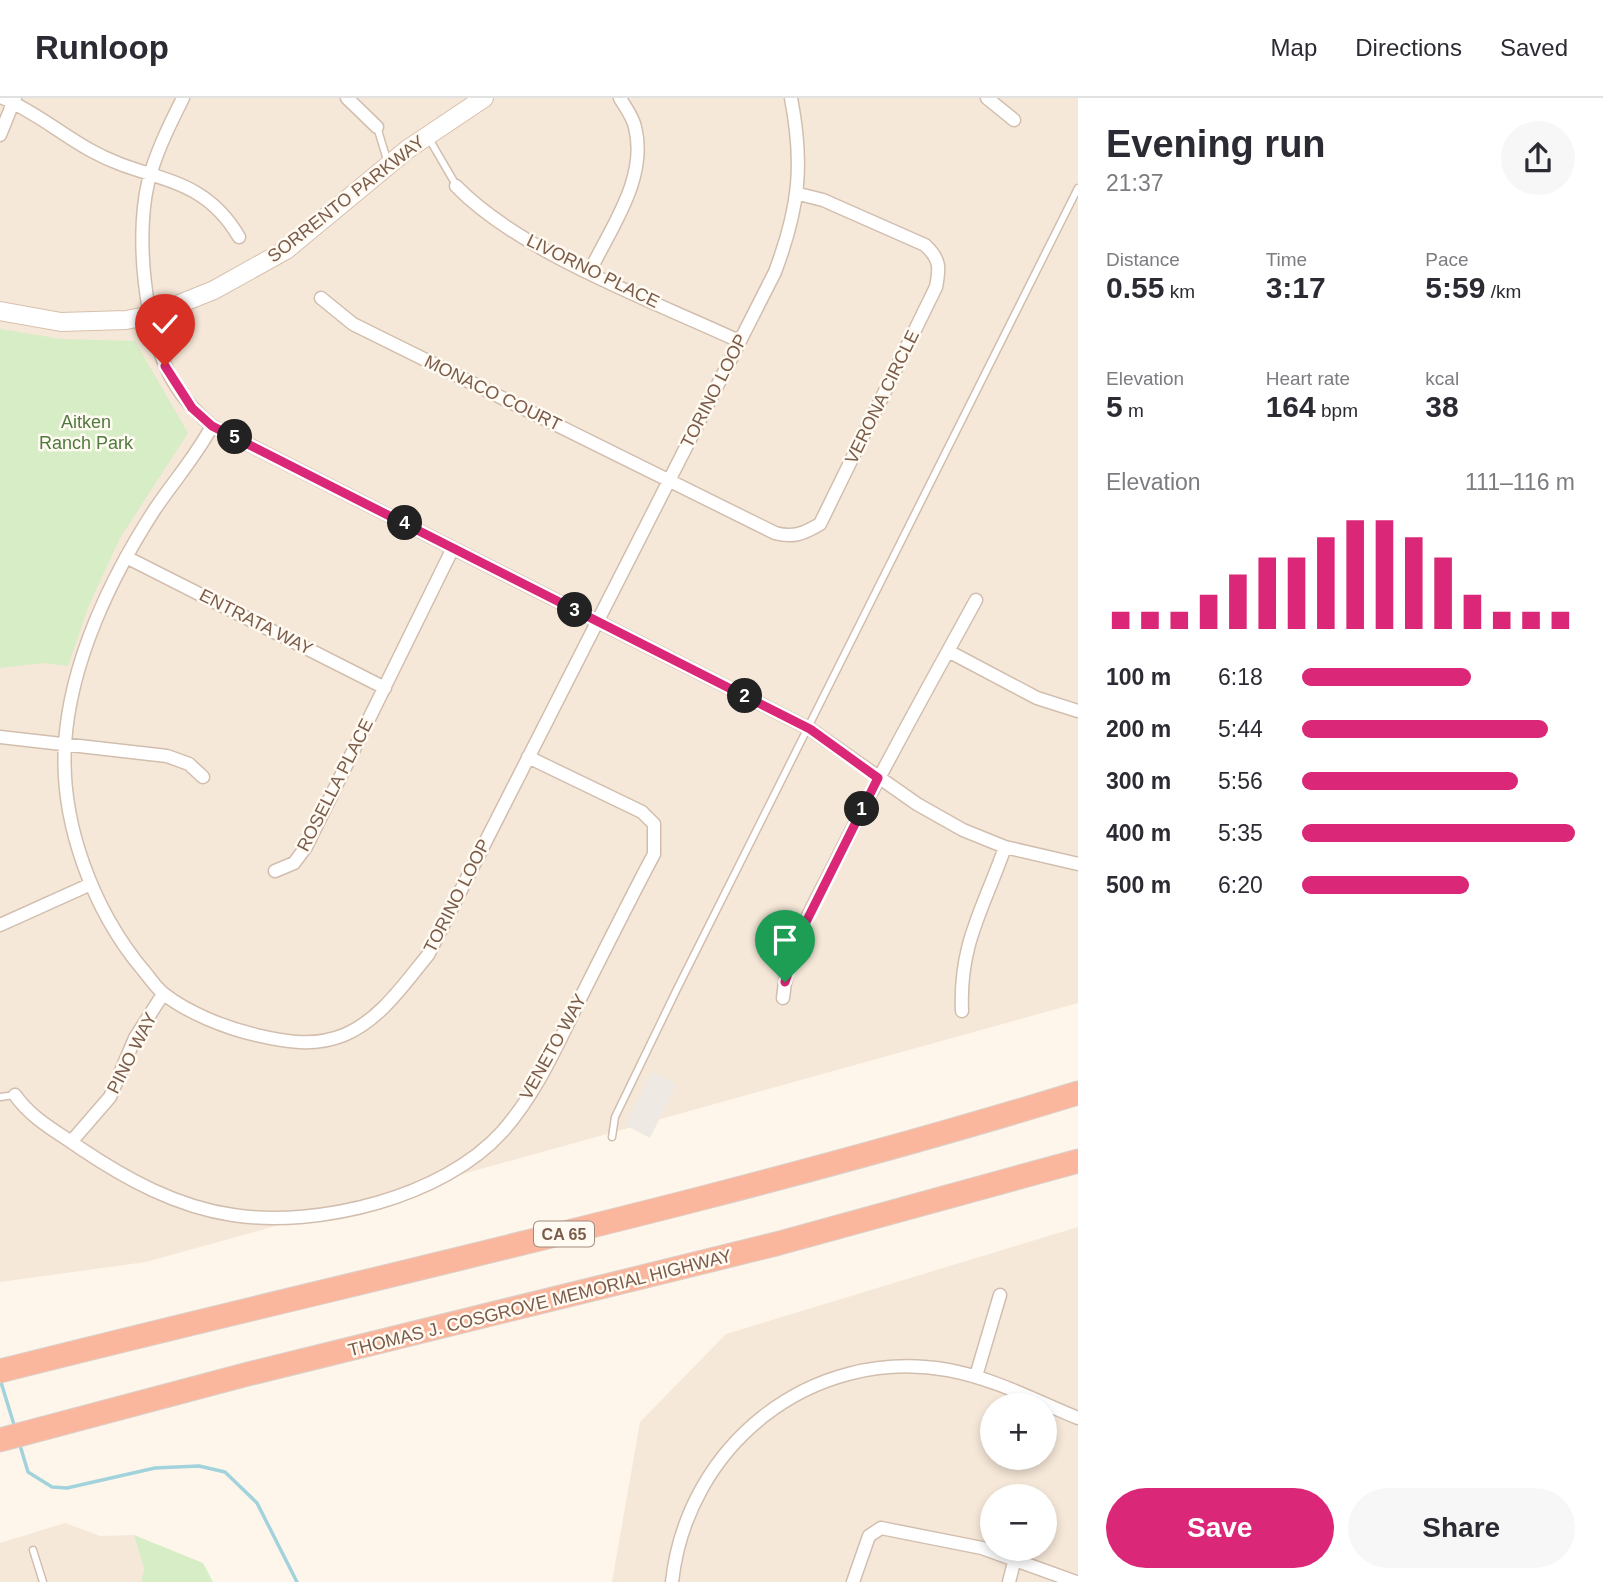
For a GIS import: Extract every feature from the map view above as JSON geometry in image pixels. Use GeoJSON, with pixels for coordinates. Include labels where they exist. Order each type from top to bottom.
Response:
{"type":"FeatureCollection","features":[{"type":"Feature","properties":{"kind":"highway","name":"CA 65"},"geometry":{"type":"LineString","coordinates":[[0,1371],[531,1243],[964,1129],[1078,1093]]}},
{"type":"Feature","properties":{"kind":"highway","name":"THOMAS J. COSGROVE MEMORIAL HIGHWAY"},"geometry":{"type":"LineString","coordinates":[[0,1440],[248,1374],[776,1244],[1078,1161]]}},
{"type":"Feature","properties":{"kind":"street"},"geometry":{"type":"LineString","coordinates":[[183,98],[150,173],[142,236],[143,263],[165,366],[192,408],[212,426],[810,729],[939,818],[1005,847],[1078,864]]}},
{"type":"Feature","properties":{"kind":"street"},"geometry":{"type":"LineString","coordinates":[[347,98],[377,127]]}},
{"type":"Feature","properties":{"kind":"street","name":"SORRENTO PARKWAY"},"geometry":{"type":"LineString","coordinates":[[0,311],[71,322],[126,320],[152,315],[173,304],[214,290],[265,264],[388,165],[484,98]]}},
{"type":"Feature","properties":{"kind":"street"},"geometry":{"type":"LineString","coordinates":[[590,271],[629,190],[640,158],[635,125],[621,98]]}},
{"type":"Feature","properties":{"kind":"street","name":"TORINO LOOP"},"geometry":{"type":"LineString","coordinates":[[212,426],[127,557],[100,612],[73,689],[65,744],[65,784],[75,835],[90,884],[134,958],[163,994],[244,1032],[296,1045],[344,1035],[388,1005],[428,955],[775,272],[789,235],[799,194],[791,98]]}},
{"type":"Feature","properties":{"kind":"street"},"geometry":{"type":"LineString","coordinates":[[986,98],[1014,120]]}},
{"type":"Feature","properties":{"kind":"street"},"geometry":{"type":"LineString","coordinates":[[0,135],[10,99],[89,149],[196,191],[215,203],[239,237]]}},
{"type":"Feature","properties":{"kind":"street","name":"LIVORNO PLACE"},"geometry":{"type":"LineString","coordinates":[[456,186],[489,216],[590,271],[739,341]]}},
{"type":"Feature","properties":{"kind":"street","name":"VERONA CIRCLE"},"geometry":{"type":"LineString","coordinates":[[669,481],[788,537],[803,534],[820,524],[936,287],[940,268],[936,256],[925,245],[823,200],[799,194]]}},
{"type":"Feature","properties":{"kind":"street","name":"MONACO COURT"},"geometry":{"type":"LineString","coordinates":[[321,298],[353,324],[669,481]]}},
{"type":"Feature","properties":{"kind":"street","name":"ROSELLA PLACE"},"geometry":{"type":"LineString","coordinates":[[275,871],[294,863],[306,846],[453,548]]}},
{"type":"Feature","properties":{"kind":"street","name":"ENTRATA WAY"},"geometry":{"type":"LineString","coordinates":[[127,557],[385,688]]}},
{"type":"Feature","properties":{"kind":"street"},"geometry":{"type":"LineString","coordinates":[[783,998],[789,966],[801,933],[878,778],[976,600]]}},
{"type":"Feature","properties":{"kind":"street"},"geometry":{"type":"LineString","coordinates":[[948,651],[1027,694],[1078,711]]}},
{"type":"Feature","properties":{"kind":"street"},"geometry":{"type":"LineString","coordinates":[[0,737],[167,756],[189,764],[202,777]]}},
{"type":"Feature","properties":{"kind":"street","name":"VENETO WAY"},"geometry":{"type":"LineString","coordinates":[[15,1095],[28,1114],[118,1174],[172,1199],[234,1215],[295,1216],[355,1209],[409,1192],[458,1167],[501,1133],[538,1084],[654,853],[654,824],[642,812],[528,757]]}},
{"type":"Feature","properties":{"kind":"street"},"geometry":{"type":"LineString","coordinates":[[962,1011],[965,950],[1005,847]]}},
{"type":"Feature","properties":{"kind":"street"},"geometry":{"type":"LineString","coordinates":[[0,925],[90,884]]}},
{"type":"Feature","properties":{"kind":"street","name":"PINO WAY"},"geometry":{"type":"LineString","coordinates":[[71,1142],[110,1097],[135,1038],[163,994]]}},
{"type":"Feature","properties":{"kind":"street"},"geometry":{"type":"LineString","coordinates":[[976,1376],[1000,1295]]}},
{"type":"Feature","properties":{"kind":"street"},"geometry":{"type":"LineString","coordinates":[[672,1582],[686,1521],[704,1483],[725,1454],[760,1417],[790,1396],[823,1381],[862,1372],[907,1368],[945,1369],[976,1376],[1078,1418]]}},
{"type":"Feature","properties":{"kind":"street"},"geometry":{"type":"LineString","coordinates":[[853,1582],[869,1536],[881,1528],[980,1548]]}},
{"type":"Feature","properties":{"kind":"street"},"geometry":{"type":"LineString","coordinates":[[1009,1582],[1015,1561]]}},
{"type":"Feature","properties":{"kind":"street"},"geometry":{"type":"LineString","coordinates":[[1024,1561],[1076,1582]]}},
{"type":"Feature","properties":{"kind":"lane"},"geometry":{"type":"LineString","coordinates":[[377,127],[388,165]]}},
{"type":"Feature","properties":{"kind":"lane"},"geometry":{"type":"LineString","coordinates":[[428,135],[456,186]]}},
{"type":"Feature","properties":{"kind":"lane"},"geometry":{"type":"LineString","coordinates":[[612,1137],[615,1117],[1078,188]]}},
{"type":"Feature","properties":{"kind":"lane"},"geometry":{"type":"LineString","coordinates":[[0,1097],[15,1095]]}},
{"type":"Feature","properties":{"kind":"lane"},"geometry":{"type":"LineString","coordinates":[[33,1550],[43,1582]]}},
{"type":"Feature","properties":{"kind":"shaded area"},"geometry":{"type":"Polygon","coordinates":[[[0,98],[1078,98],[1078,1003],[146,1262],[0,1282],[0,98]]]}},
{"type":"Feature","properties":{"kind":"shaded area"},"geometry":{"type":"Polygon","coordinates":[[[652,1071],[677,1084],[650,1138],[625,1125],[652,1071]]]}},
{"type":"Feature","properties":{"kind":"shaded area"},"geometry":{"type":"Polygon","coordinates":[[[1078,1227],[1078,1582],[612,1582],[640,1422],[726,1334],[1078,1227]]]}},
{"type":"Feature","properties":{"kind":"shaded area"},"geometry":{"type":"Polygon","coordinates":[[[65,1523],[100,1536],[134,1535],[144,1569],[141,1582],[0,1582],[0,1543],[65,1523]]]}},
{"type":"Feature","properties":{"kind":"green space","name":"Aitken Ranch Park"},"geometry":{"type":"Polygon","coordinates":[[[0,329],[61,339],[135,341],[188,433],[120,538],[89,605],[68,666],[43,663],[0,668],[0,329]]]}},
{"type":"Feature","properties":{"kind":"green space"},"geometry":{"type":"Polygon","coordinates":[[[134,1535],[203,1563],[213,1582],[141,1582],[144,1569],[134,1535]]]}},
{"type":"Feature","properties":{"kind":"waterway"},"geometry":{"type":"LineString","coordinates":[[0,1379],[15,1428]]}},
{"type":"Feature","properties":{"kind":"waterway"},"geometry":{"type":"LineString","coordinates":[[19,1442],[28,1472],[52,1487],[67,1488],[155,1468],[199,1466],[225,1472],[257,1503],[297,1582]]}},
{"type":"Feature","properties":{"kind":"route"},"geometry":{"type":"LineString","coordinates":[[165,366],[192,408],[212,426],[810,729],[878,778],[806,922],[796,944],[785,982]]}}]}
